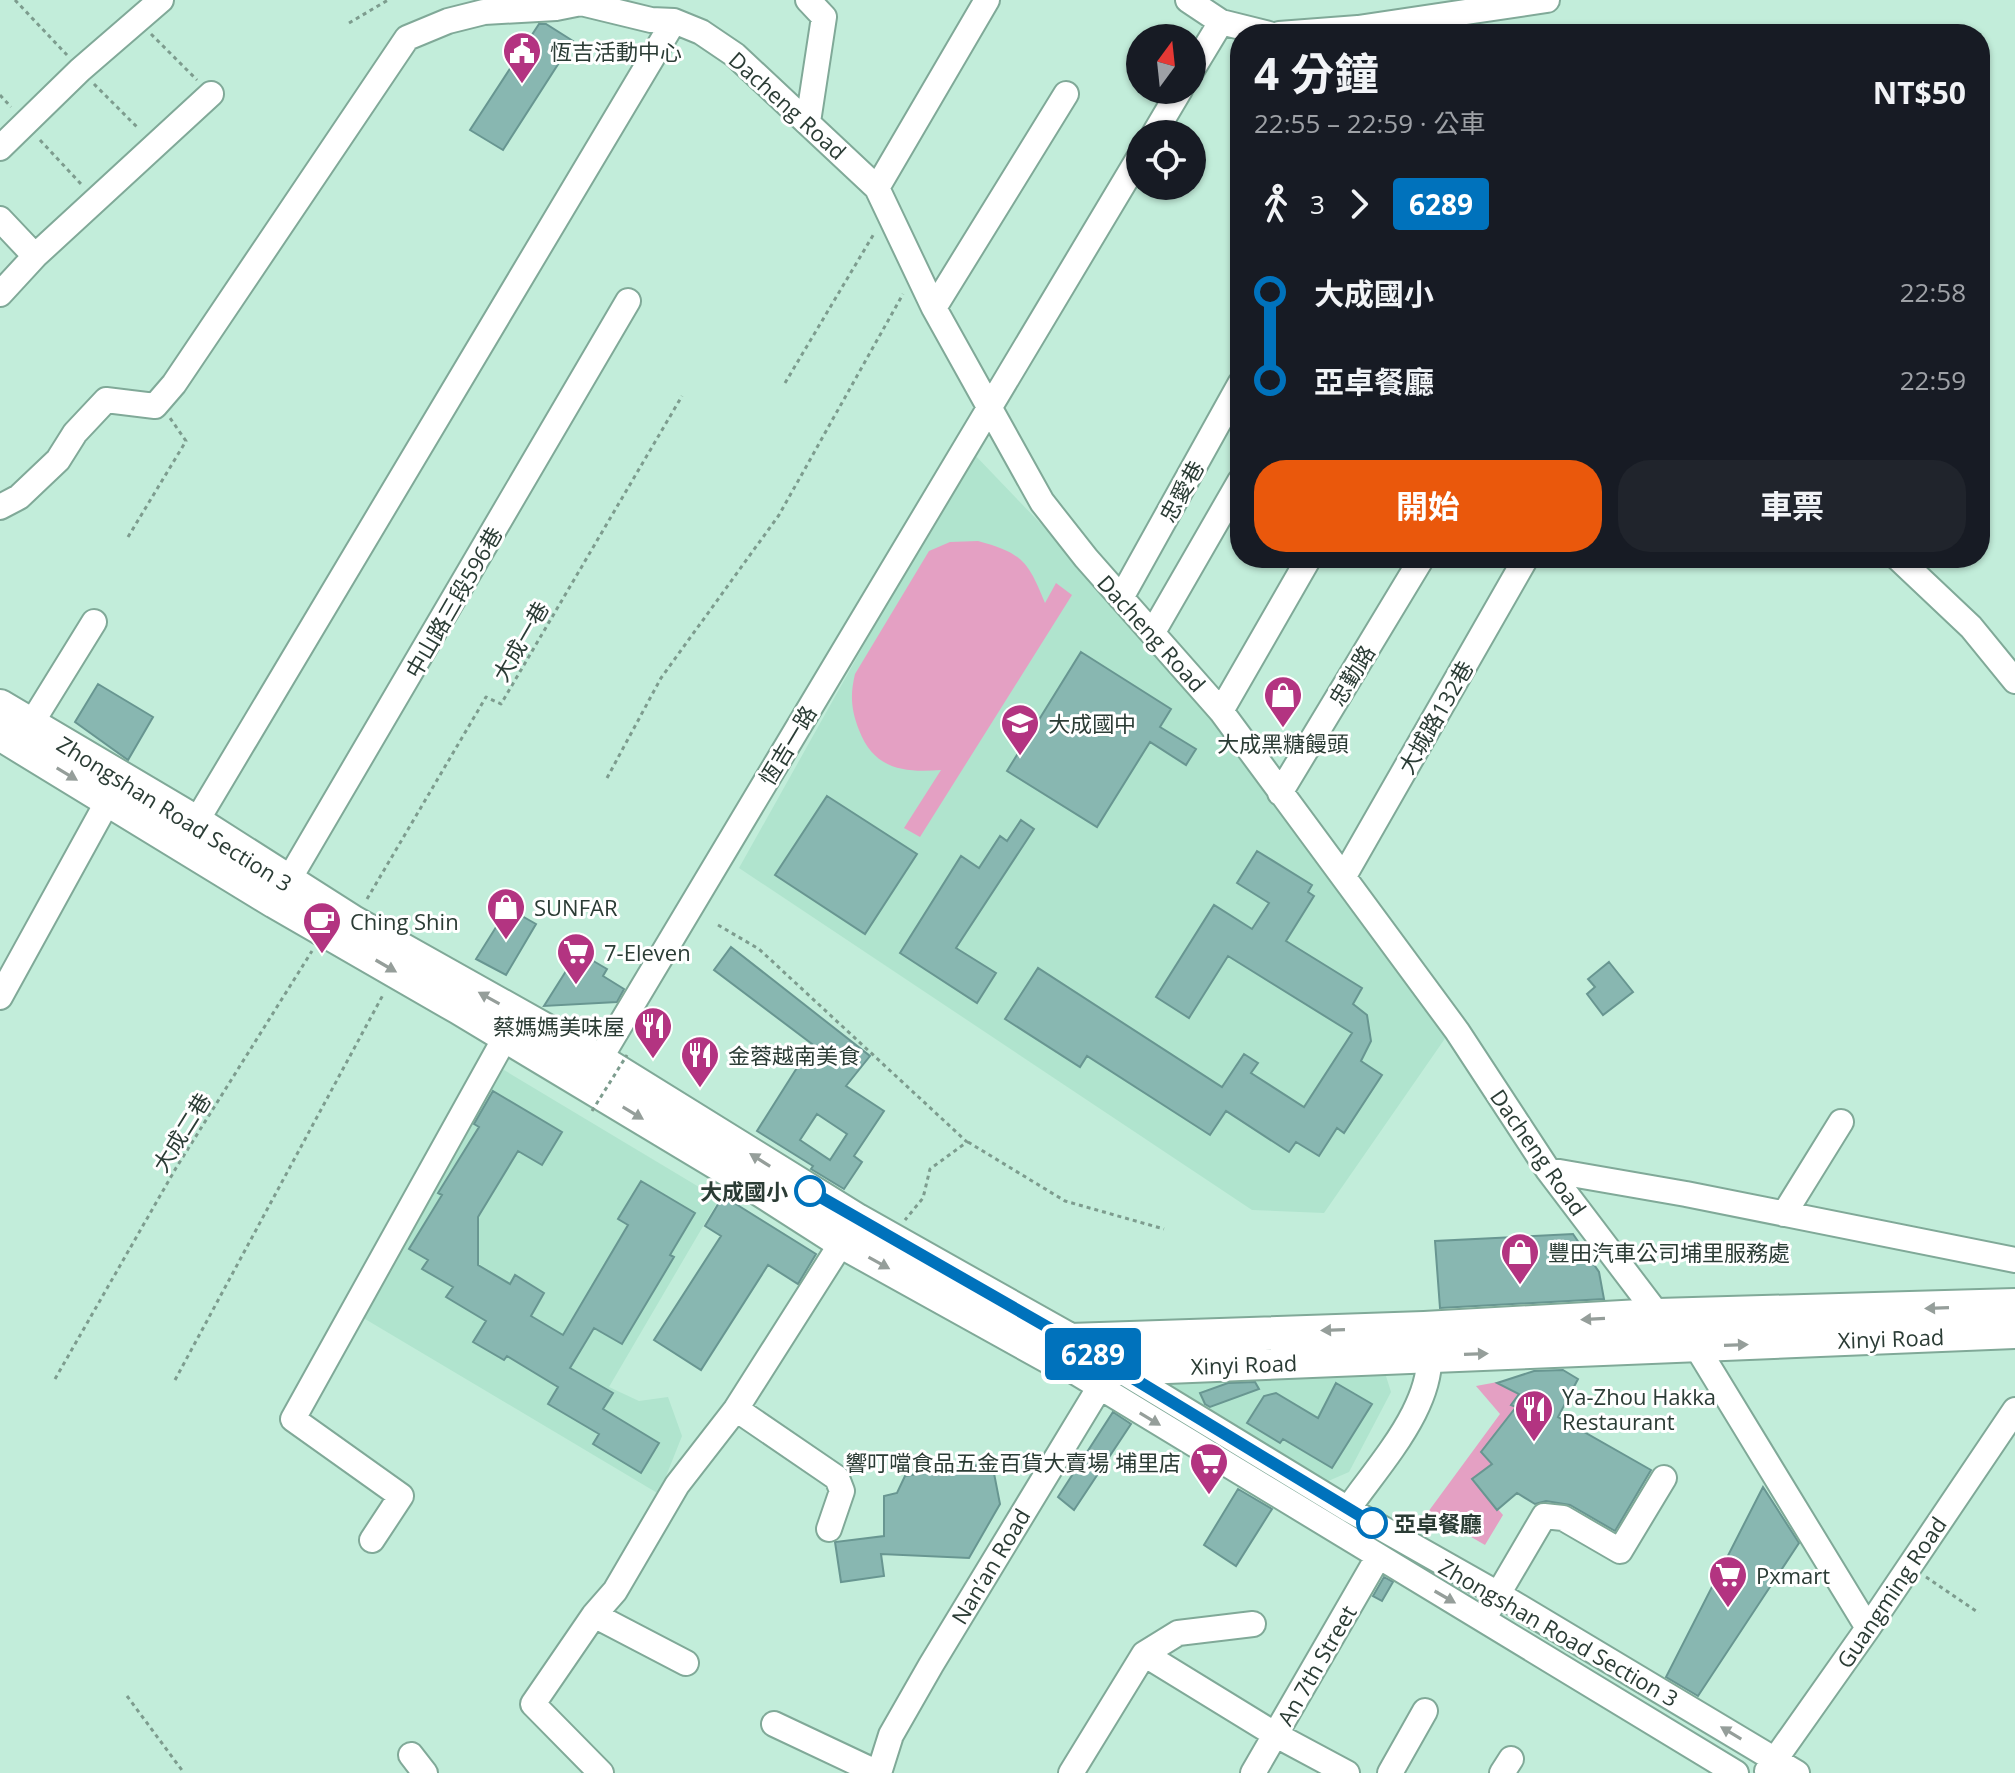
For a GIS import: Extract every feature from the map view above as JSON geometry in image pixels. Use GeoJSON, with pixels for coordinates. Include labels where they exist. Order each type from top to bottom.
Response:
{"type":"FeatureCollection","features":[{"type":"Feature","properties":{"kind":"main road","name":"Zhongshan Road Section 3"},"geometry":{"type":"LineString","coordinates":[[0,706],[196,822],[282,892]]}},
{"type":"Feature","properties":{"kind":"main road","name":"Zhongshan Road Section 3"},"geometry":{"type":"LineString","coordinates":[[0,734],[109,799],[282,892],[601,1078],[742,1178],[850,1231],[1065,1351]]}},
{"type":"Feature","properties":{"kind":"main road","name":"Zhongshan Road Section 3"},"geometry":{"type":"LineString","coordinates":[[339,926],[395,972],[506,1036],[601,1078]]}},
{"type":"Feature","properties":{"kind":"main road","name":"Zhongshan Road Section 3"},"geometry":{"type":"LineString","coordinates":[[850,1231],[890,1239],[1065,1351]]}},
{"type":"Feature","properties":{"kind":"main road","name":"Xinyi Road"},"geometry":{"type":"LineString","coordinates":[[1065,1351],[1108,1378],[1658,1315],[2015,1305]]}},
{"type":"Feature","properties":{"kind":"main road","name":"Xinyi Road"},"geometry":{"type":"LineString","coordinates":[[1065,1351],[1428,1342],[1696,1346],[2015,1332]]}},
{"type":"Feature","properties":{"kind":"street"},"geometry":{"type":"LineString","coordinates":[[0,148],[80,70],[161,0]]}},
{"type":"Feature","properties":{"kind":"street"},"geometry":{"type":"LineString","coordinates":[[527,0],[556,8]]}},
{"type":"Feature","properties":{"kind":"street"},"geometry":{"type":"LineString","coordinates":[[808,0],[824,17],[808,122]]}},
{"type":"Feature","properties":{"kind":"street"},"geometry":{"type":"LineString","coordinates":[[883,198],[987,0]]}},
{"type":"Feature","properties":{"kind":"street"},"geometry":{"type":"LineString","coordinates":[[1188,0],[1221,22],[1230,24]]}},
{"type":"Feature","properties":{"kind":"street"},"geometry":{"type":"LineString","coordinates":[[1443,24],[1547,0]]}},
{"type":"Feature","properties":{"kind":"street","name":"Dacheng Road"},"geometry":{"type":"LineString","coordinates":[[155,406],[174,384],[407,38],[448,21],[484,12],[556,8],[580,1],[651,20],[674,21],[701,32],[735,55],[808,122],[883,198],[934,308],[1042,502],[1086,558],[1221,711],[1457,1031],[1548,1170],[1658,1315],[1696,1346],[1868,1628]]}},
{"type":"Feature","properties":{"kind":"street","name":"Dacheng Road"},"geometry":{"type":"LineString","coordinates":[[556,8],[572,18],[598,20],[616,12]]}},
{"type":"Feature","properties":{"kind":"street"},"geometry":{"type":"LineString","coordinates":[[196,822],[674,21]]}},
{"type":"Feature","properties":{"kind":"street"},"geometry":{"type":"LineString","coordinates":[[1206,47],[1221,22]]}},
{"type":"Feature","properties":{"kind":"street"},"geometry":{"type":"LineString","coordinates":[[0,294],[35,256],[211,94]]}},
{"type":"Feature","properties":{"kind":"street"},"geometry":{"type":"LineString","coordinates":[[934,308],[1066,94]]}},
{"type":"Feature","properties":{"kind":"street","name":"恆吉一路"},"geometry":{"type":"LineString","coordinates":[[601,1078],[989,407],[1126,179]]}},
{"type":"Feature","properties":{"kind":"street"},"geometry":{"type":"LineString","coordinates":[[0,219],[35,256]]}},
{"type":"Feature","properties":{"kind":"street","name":"中山路三段596巷"},"geometry":{"type":"LineString","coordinates":[[282,892],[628,301]]}},
{"type":"Feature","properties":{"kind":"street"},"geometry":{"type":"LineString","coordinates":[[0,507],[19,497],[58,460],[75,433],[106,400],[155,406]]}},
{"type":"Feature","properties":{"kind":"street","name":"忠愛巷"},"geometry":{"type":"LineString","coordinates":[[1121,598],[1230,402]]}},
{"type":"Feature","properties":{"kind":"street"},"geometry":{"type":"LineString","coordinates":[[1153,632],[1230,498]]}},
{"type":"Feature","properties":{"kind":"street"},"geometry":{"type":"LineString","coordinates":[[1221,711],[1303,568]]}},
{"type":"Feature","properties":{"kind":"street","name":"忠勤路"},"geometry":{"type":"LineString","coordinates":[[1280,793],[1416,568]]}},
{"type":"Feature","properties":{"kind":"street","name":"大城路132巷"},"geometry":{"type":"LineString","coordinates":[[1344,876],[1520,568]]}},
{"type":"Feature","properties":{"kind":"street"},"geometry":{"type":"LineString","coordinates":[[1909,568],[1971,627],[2015,681]]}},
{"type":"Feature","properties":{"kind":"street"},"geometry":{"type":"LineString","coordinates":[[31,724],[94,622]]}},
{"type":"Feature","properties":{"kind":"street"},"geometry":{"type":"LineString","coordinates":[[0,997],[109,799]]}},
{"type":"Feature","properties":{"kind":"street"},"geometry":{"type":"LineString","coordinates":[[372,1540],[401,1496],[293,1419],[506,1036]]}},
{"type":"Feature","properties":{"kind":"street"},"geometry":{"type":"LineString","coordinates":[[1784,1214],[1841,1122]]}},
{"type":"Feature","properties":{"kind":"street"},"geometry":{"type":"LineString","coordinates":[[1548,1170],[2015,1260]]}},
{"type":"Feature","properties":{"kind":"street"},"geometry":{"type":"LineString","coordinates":[[601,1773],[533,1704],[594,1615],[615,1591],[677,1485],[736,1409],[850,1231]]}},
{"type":"Feature","properties":{"kind":"street"},"geometry":{"type":"LineString","coordinates":[[1378,1557],[1348,1509],[1419,1407],[1428,1342]]}},
{"type":"Feature","properties":{"kind":"street","name":"Zhongshan Road Section 3"},"geometry":{"type":"LineString","coordinates":[[1108,1378],[1498,1594],[1770,1766],[1797,1773]]}},
{"type":"Feature","properties":{"kind":"street","name":"Zhongshan Road Section 3"},"geometry":{"type":"LineString","coordinates":[[1108,1378],[1378,1557],[1736,1773]]}},
{"type":"Feature","properties":{"kind":"street","name":"Nan’an Road"},"geometry":{"type":"LineString","coordinates":[[878,1773],[891,1735],[925,1674],[1108,1378]]}},
{"type":"Feature","properties":{"kind":"street"},"geometry":{"type":"LineString","coordinates":[[736,1409],[837,1478],[842,1491],[829,1529]]}},
{"type":"Feature","properties":{"kind":"street","name":"Guangming Road"},"geometry":{"type":"LineString","coordinates":[[1770,1766],[1868,1628],[2015,1410]]}},
{"type":"Feature","properties":{"kind":"street"},"geometry":{"type":"LineString","coordinates":[[1483,1619],[1544,1516],[1563,1518],[1620,1551],[1664,1478]]}},
{"type":"Feature","properties":{"kind":"street","name":"An 7th Street"},"geometry":{"type":"LineString","coordinates":[[1253,1773],[1378,1557]]}},
{"type":"Feature","properties":{"kind":"street"},"geometry":{"type":"LineString","coordinates":[[594,1615],[686,1663]]}},
{"type":"Feature","properties":{"kind":"street"},"geometry":{"type":"LineString","coordinates":[[1071,1773],[1144,1654],[1178,1633],[1253,1624]]}},
{"type":"Feature","properties":{"kind":"street"},"geometry":{"type":"LineString","coordinates":[[1144,1654],[1276,1735],[1347,1773]]}},
{"type":"Feature","properties":{"kind":"street"},"geometry":{"type":"LineString","coordinates":[[1390,1773],[1425,1711]]}},
{"type":"Feature","properties":{"kind":"street"},"geometry":{"type":"LineString","coordinates":[[774,1724],[878,1773]]}},
{"type":"Feature","properties":{"kind":"path"},"geometry":{"type":"LineString","coordinates":[[349,23],[388,0]]}},
{"type":"Feature","properties":{"kind":"path"},"geometry":{"type":"LineString","coordinates":[[138,21],[211,94]]}},
{"type":"Feature","properties":{"kind":"path"},"geometry":{"type":"LineString","coordinates":[[0,95],[95,200]]}},
{"type":"Feature","properties":{"kind":"path"},"geometry":{"type":"LineString","coordinates":[[785,383],[883,198]]}},
{"type":"Feature","properties":{"kind":"path"},"geometry":{"type":"LineString","coordinates":[[607,778],[661,678],[779,515],[917,268]]}},
{"type":"Feature","properties":{"kind":"path","name":"大成一巷"},"geometry":{"type":"LineString","coordinates":[[339,926],[486,697],[501,704],[682,396]]}},
{"type":"Feature","properties":{"kind":"path"},"geometry":{"type":"LineString","coordinates":[[128,537],[186,441],[172,420],[155,406]]}},
{"type":"Feature","properties":{"kind":"path"},"geometry":{"type":"LineString","coordinates":[[718,925],[759,949],[967,1142],[1065,1201],[1164,1229]]}},
{"type":"Feature","properties":{"kind":"path","name":"大成二巷"},"geometry":{"type":"LineString","coordinates":[[55,1379],[176,1168],[339,926]]}},
{"type":"Feature","properties":{"kind":"path"},"geometry":{"type":"LineString","coordinates":[[175,1380],[395,972]]}},
{"type":"Feature","properties":{"kind":"path"},"geometry":{"type":"LineString","coordinates":[[890,1239],[923,1198],[930,1169],[967,1142]]}},
{"type":"Feature","properties":{"kind":"path"},"geometry":{"type":"LineString","coordinates":[[1908,1566],[1979,1613]]}},
{"type":"Feature","properties":{"kind":"path"},"geometry":{"type":"LineString","coordinates":[[127,1696],[184,1773]]}},
{"type":"Feature","properties":{"kind":"shaded area","name":"大成國中"},"geometry":{"type":"Polygon","coordinates":[[[972,452],[1159,647],[1446,1037],[1324,1213],[1252,1210],[739,868],[972,452]]]}},
{"type":"Feature","properties":{"kind":"shaded area"},"geometry":{"type":"Polygon","coordinates":[[[978,541],[1005,550],[1022,561],[1034,577],[1045,603],[1056,583],[1072,595],[920,837],[904,828],[941,770],[902,769],[891,766],[873,753],[865,743],[854,715],[853,682],[929,551],[950,542],[978,541]]]}},
{"type":"Feature","properties":{"kind":"shaded area","name":"大成國小"},"geometry":{"type":"Polygon","coordinates":[[[499,1067],[719,1199],[609,1387],[639,1401],[668,1397],[682,1436],[659,1494],[355,1313],[499,1067]]]}},
{"type":"Feature","properties":{"kind":"shaded area"},"geometry":{"type":"Polygon","coordinates":[[[1385,1373],[1391,1392],[1349,1472],[1326,1482],[1156,1380],[1385,1373]]]}},
{"type":"Feature","properties":{"kind":"shaded area"},"geometry":{"type":"Polygon","coordinates":[[[1503,1381],[1519,1394],[1513,1403],[1531,1416],[1482,1452],[1492,1464],[1472,1479],[1503,1515],[1485,1545],[1428,1512],[1500,1414],[1476,1386],[1503,1381]]]}},
{"type":"Feature","properties":{"kind":"building","name":"恆吉活動中心"},"geometry":{"type":"Polygon","coordinates":[[[539,24],[546,24],[573,41],[503,150],[470,130],[539,24]]]}},
{"type":"Feature","properties":{"kind":"building"},"geometry":{"type":"Polygon","coordinates":[[[1081,652],[1171,709],[1160,727],[1196,749],[1186,765],[1150,742],[1097,827],[1007,771],[1081,652]]]}},
{"type":"Feature","properties":{"kind":"building"},"geometry":{"type":"Polygon","coordinates":[[[98,684],[153,717],[128,760],[75,722],[98,684]]]}},
{"type":"Feature","properties":{"kind":"building"},"geometry":{"type":"Polygon","coordinates":[[[827,796],[917,854],[865,934],[775,875],[827,796]]]}},
{"type":"Feature","properties":{"kind":"building"},"geometry":{"type":"Polygon","coordinates":[[[1021,820],[1034,829],[956,948],[996,973],[977,1003],[900,953],[961,856],[979,868],[1000,836],[1007,841],[1021,820]]]}},
{"type":"Feature","properties":{"kind":"building"},"geometry":{"type":"Polygon","coordinates":[[[1257,851],[1312,885],[1308,892],[1314,896],[1286,941],[1362,988],[1353,1004],[1367,1015],[1371,1041],[1361,1061],[1382,1075],[1344,1133],[1337,1128],[1319,1156],[1296,1142],[1289,1152],[1226,1111],[1210,1135],[1087,1056],[1080,1067],[1005,1019],[1038,968],[1222,1087],[1244,1054],[1258,1063],[1251,1073],[1304,1107],[1352,1033],[1228,956],[1189,1018],[1156,997],[1214,905],[1252,929],[1269,903],[1237,883],[1257,851]]]}},
{"type":"Feature","properties":{"kind":"building","name":"SUNFAR"},"geometry":{"type":"Polygon","coordinates":[[[508,908],[536,924],[506,975],[476,959],[508,908]]]}},
{"type":"Feature","properties":{"kind":"building"},"geometry":{"type":"Polygon","coordinates":[[[731,947],[870,1056],[846,1086],[884,1111],[854,1156],[862,1162],[844,1189],[757,1131],[812,1044],[714,970],[731,947]],[[817,1114],[800,1140],[830,1160],[847,1134],[817,1114]]]}},
{"type":"Feature","properties":{"kind":"building","name":"7-Eleven"},"geometry":{"type":"Polygon","coordinates":[[[578,952],[607,969],[603,976],[624,989],[617,1002],[544,1006],[578,952]]]}},
{"type":"Feature","properties":{"kind":"building"},"geometry":{"type":"Polygon","coordinates":[[[1609,962],[1633,992],[1603,1015],[1587,994],[1595,987],[1588,979],[1609,962]]]}},
{"type":"Feature","properties":{"kind":"building"},"geometry":{"type":"Polygon","coordinates":[[[493,1091],[562,1132],[542,1165],[518,1151],[478,1217],[478,1265],[510,1284],[515,1275],[544,1293],[531,1316],[563,1335],[628,1225],[618,1219],[641,1181],[695,1213],[670,1255],[674,1257],[622,1344],[594,1328],[570,1368],[613,1393],[603,1409],[659,1443],[641,1473],[593,1444],[599,1434],[548,1404],[558,1387],[507,1356],[504,1360],[473,1342],[486,1321],[446,1297],[453,1287],[422,1269],[428,1260],[409,1249],[442,1195],[438,1193],[479,1127],[474,1124],[493,1091]]]}},
{"type":"Feature","properties":{"kind":"building"},"geometry":{"type":"Polygon","coordinates":[[[723,1196],[816,1254],[798,1284],[768,1265],[701,1370],[654,1340],[721,1236],[705,1226],[723,1196]]]}},
{"type":"Feature","properties":{"kind":"building","name":"豐田汽車公司埔里服務處"},"geometry":{"type":"Polygon","coordinates":[[[1573,1234],[1599,1272],[1604,1299],[1440,1308],[1435,1241],[1573,1234]]]}},
{"type":"Feature","properties":{"kind":"building","name":"Ya-Zhou Hakka Restaurant"},"geometry":{"type":"Polygon","coordinates":[[[1563,1370],[1578,1379],[1558,1417],[1651,1470],[1615,1531],[1570,1505],[1546,1501],[1535,1504],[1517,1493],[1497,1510],[1472,1479],[1492,1464],[1481,1452],[1516,1407],[1511,1405],[1519,1394],[1497,1383],[1534,1371],[1563,1370]]]}},
{"type":"Feature","properties":{"kind":"building"},"geometry":{"type":"Polygon","coordinates":[[[1255,1382],[1259,1389],[1210,1407],[1200,1393],[1228,1383],[1255,1382]]]}},
{"type":"Feature","properties":{"kind":"building"},"geometry":{"type":"Polygon","coordinates":[[[1336,1383],[1372,1404],[1332,1468],[1283,1439],[1280,1443],[1247,1423],[1264,1396],[1276,1393],[1318,1418],[1336,1383]]]}},
{"type":"Feature","properties":{"kind":"building"},"geometry":{"type":"Polygon","coordinates":[[[1113,1412],[1131,1424],[1074,1510],[1058,1497],[1113,1412]]]}},
{"type":"Feature","properties":{"kind":"building"},"geometry":{"type":"Polygon","coordinates":[[[992,1463],[1000,1504],[969,1558],[881,1554],[884,1576],[841,1582],[835,1542],[884,1536],[884,1496],[897,1493],[905,1476],[992,1463]]]}},
{"type":"Feature","properties":{"kind":"building","name":"Pxmart"},"geometry":{"type":"Polygon","coordinates":[[[1763,1487],[1799,1543],[1698,1696],[1666,1677],[1763,1487]]]}},
{"type":"Feature","properties":{"kind":"building"},"geometry":{"type":"Polygon","coordinates":[[[1238,1489],[1272,1509],[1236,1566],[1204,1545],[1238,1489]]]}},
{"type":"Feature","properties":{"kind":"building"},"geometry":{"type":"Polygon","coordinates":[[[1384,1577],[1393,1582],[1382,1601],[1373,1596],[1384,1577]]]}},
{"type":"Feature","properties":{"kind":"bus line","name":"6289"},"geometry":{"type":"LineString","coordinates":[[810,1191],[1070,1340],[1372,1523]]}},
{"type":"Feature","properties":{"kind":"place","name":"恆吉活動中心"},"geometry":{"type":"Point","coordinates":[522,85]}},
{"type":"Feature","properties":{"kind":"place","name":"大成黑糖饅頭"},"geometry":{"type":"Point","coordinates":[1283,729]}},
{"type":"Feature","properties":{"kind":"place","name":"大成國中"},"geometry":{"type":"Point","coordinates":[1020,757]}},
{"type":"Feature","properties":{"kind":"place","name":"SUNFAR"},"geometry":{"type":"Point","coordinates":[506,941]}},
{"type":"Feature","properties":{"kind":"place","name":"Ching Shin"},"geometry":{"type":"Point","coordinates":[322,955]}},
{"type":"Feature","properties":{"kind":"place","name":"7-Eleven"},"geometry":{"type":"Point","coordinates":[576,986]}},
{"type":"Feature","properties":{"kind":"place","name":"蔡媽媽美味屋"},"geometry":{"type":"Point","coordinates":[653,1060]}},
{"type":"Feature","properties":{"kind":"place","name":"金蓉越南美食"},"geometry":{"type":"Point","coordinates":[700,1089]}},
{"type":"Feature","properties":{"kind":"place","name":"大成國小"},"geometry":{"type":"Point","coordinates":[810,1191]}},
{"type":"Feature","properties":{"kind":"place","name":"豐田汽車公司埔里服務處"},"geometry":{"type":"Point","coordinates":[1520,1286]}},
{"type":"Feature","properties":{"kind":"place","name":"Ya-Zhou Hakka Restaurant"},"geometry":{"type":"Point","coordinates":[1534,1443]}},
{"type":"Feature","properties":{"kind":"place","name":"響叮噹食品五金百貨大賣場 埔里店"},"geometry":{"type":"Point","coordinates":[1209,1496]}},
{"type":"Feature","properties":{"kind":"place","name":"亞卓餐廳"},"geometry":{"type":"Point","coordinates":[1372,1523]}},
{"type":"Feature","properties":{"kind":"place","name":"Pxmart"},"geometry":{"type":"Point","coordinates":[1728,1609]}}]}
